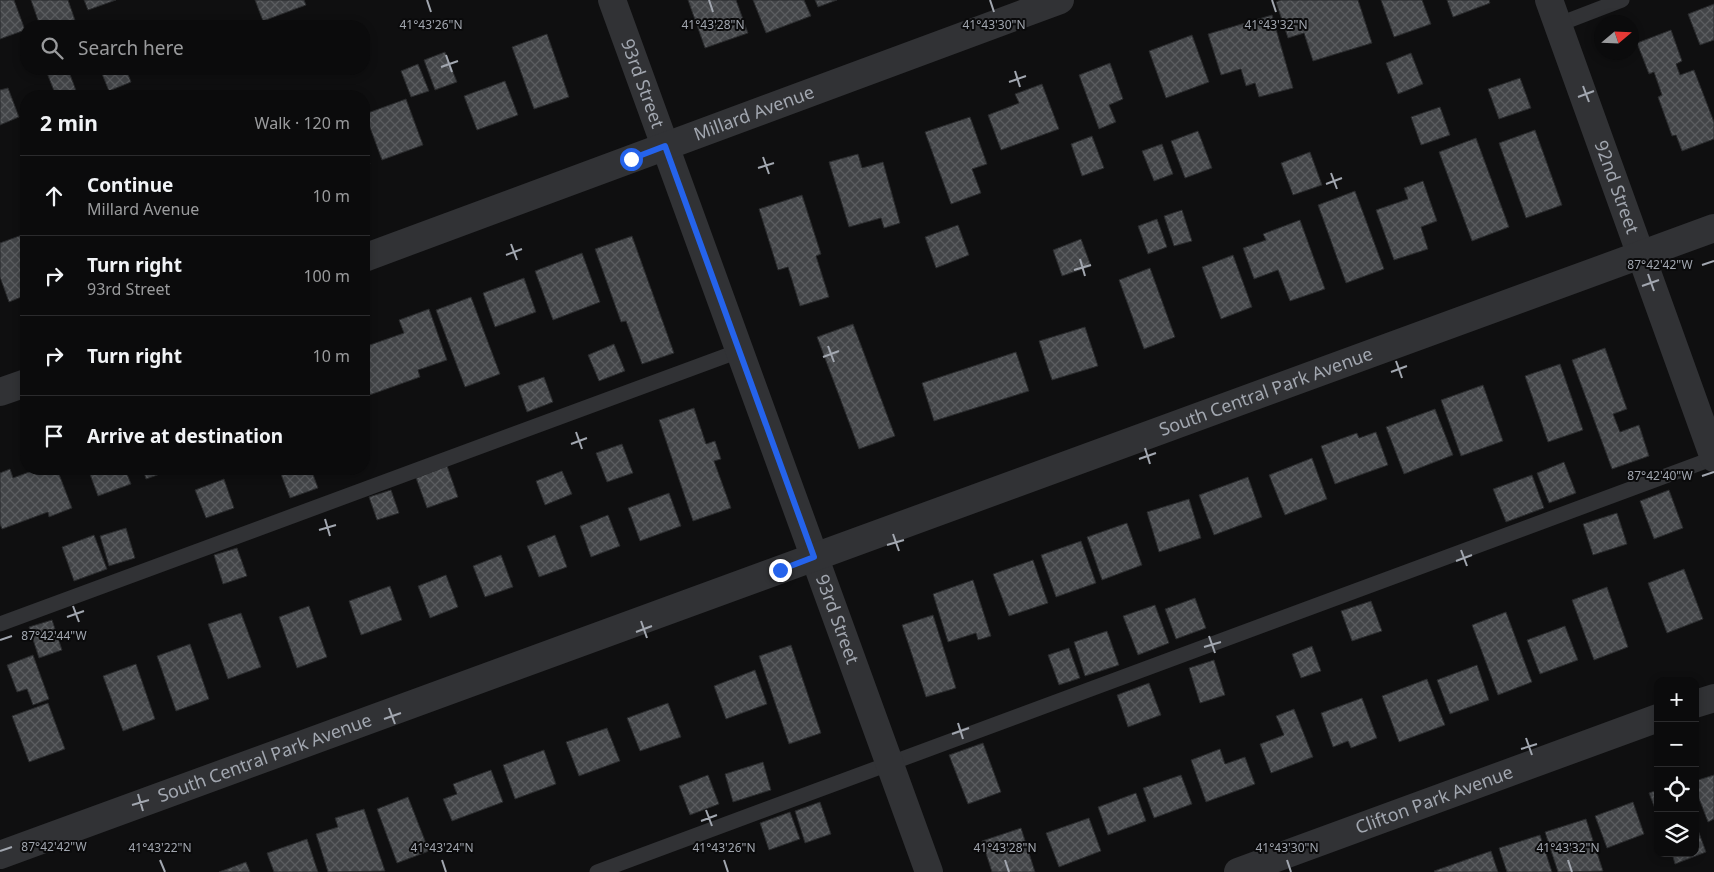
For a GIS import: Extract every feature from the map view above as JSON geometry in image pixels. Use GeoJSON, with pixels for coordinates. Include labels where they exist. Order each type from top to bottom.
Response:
{"type":"FeatureCollection","features":[{"type":"Feature","properties":{"kind":"street","name":"93rd Street"},"geometry":{"type":"LineString","coordinates":[[612,0],[929,872]]}},
{"type":"Feature","properties":{"kind":"street","name":"Millard Avenue"},"geometry":{"type":"LineString","coordinates":[[370,256],[1060,0]]}},
{"type":"Feature","properties":{"kind":"street","name":"92nd Street"},"geometry":{"type":"LineString","coordinates":[[1553,12],[1714,458]]}},
{"type":"Feature","properties":{"kind":"street","name":"South Central Park Avenue"},"geometry":{"type":"LineString","coordinates":[[0,855],[1714,228]]}},
{"type":"Feature","properties":{"kind":"street"},"geometry":{"type":"LineString","coordinates":[[0,392],[20,384]]}},
{"type":"Feature","properties":{"kind":"street"},"geometry":{"type":"LineString","coordinates":[[1699,703],[1714,698]]}},
{"type":"Feature","properties":{"kind":"street","name":"Clifton Park Avenue"},"geometry":{"type":"LineString","coordinates":[[1238,872],[1654,719]]}},
{"type":"Feature","properties":{"kind":"lane"},"geometry":{"type":"LineString","coordinates":[[1553,12],[1622,0]]}},
{"type":"Feature","properties":{"kind":"lane"},"geometry":{"type":"LineString","coordinates":[[0,624],[739,351]]}},
{"type":"Feature","properties":{"kind":"lane"},"geometry":{"type":"LineString","coordinates":[[597,872],[1714,458]]}},
{"type":"Feature","properties":{"kind":"building"},"geometry":{"type":"Polygon","coordinates":[[[0,0],[14,0],[21,20],[20,32],[0,39],[0,0]]]}},
{"type":"Feature","properties":{"kind":"building"},"geometry":{"type":"Polygon","coordinates":[[[31,0],[68,0],[75,20],[38,20],[31,0]]]}},
{"type":"Feature","properties":{"kind":"building"},"geometry":{"type":"Polygon","coordinates":[[[84,0],[116,0],[88,10],[84,0]]]}},
{"type":"Feature","properties":{"kind":"building"},"geometry":{"type":"Polygon","coordinates":[[[255,0],[304,0],[306,5],[263,20],[255,0]]]}},
{"type":"Feature","properties":{"kind":"building"},"geometry":{"type":"Polygon","coordinates":[[[688,0],[736,0],[748,33],[705,48],[688,0]]]}},
{"type":"Feature","properties":{"kind":"building"},"geometry":{"type":"Polygon","coordinates":[[[753,0],[804,0],[811,16],[766,33],[753,0]]]}},
{"type":"Feature","properties":{"kind":"building"},"geometry":{"type":"Polygon","coordinates":[[[815,0],[837,0],[818,7],[815,0]]]}},
{"type":"Feature","properties":{"kind":"building"},"geometry":{"type":"Polygon","coordinates":[[[1281,0],[1358,0],[1372,43],[1313,61],[1304,33],[1288,38],[1276,2],[1281,0]]]}},
{"type":"Feature","properties":{"kind":"building"},"geometry":{"type":"Polygon","coordinates":[[[1381,0],[1422,0],[1431,24],[1394,37],[1381,0]]]}},
{"type":"Feature","properties":{"kind":"building"},"geometry":{"type":"Polygon","coordinates":[[[1447,0],[1489,0],[1490,3],[1453,17],[1447,0]]]}},
{"type":"Feature","properties":{"kind":"building"},"geometry":{"type":"Polygon","coordinates":[[[1714,4],[1714,40],[1700,45],[1688,14],[1714,4]]]}},
{"type":"Feature","properties":{"kind":"building"},"geometry":{"type":"Polygon","coordinates":[[[1272,15],[1293,88],[1259,97],[1255,83],[1246,86],[1241,69],[1221,75],[1208,34],[1272,15]]]}},
{"type":"Feature","properties":{"kind":"building"},"geometry":{"type":"Polygon","coordinates":[[[1671,30],[1682,61],[1676,64],[1680,75],[1694,70],[1714,122],[1714,139],[1682,151],[1676,135],[1672,136],[1658,97],[1662,95],[1654,72],[1649,74],[1639,48],[1639,42],[1671,30]]]}},
{"type":"Feature","properties":{"kind":"building"},"geometry":{"type":"Polygon","coordinates":[[[547,34],[569,97],[534,109],[512,47],[547,34]]]}},
{"type":"Feature","properties":{"kind":"building"},"geometry":{"type":"Polygon","coordinates":[[[1192,35],[1209,82],[1166,98],[1149,51],[1192,35]]]}},
{"type":"Feature","properties":{"kind":"building"},"geometry":{"type":"Polygon","coordinates":[[[445,52],[457,82],[435,90],[424,60],[445,52]]]}},
{"type":"Feature","properties":{"kind":"building"},"geometry":{"type":"Polygon","coordinates":[[[1411,53],[1423,84],[1398,94],[1386,63],[1411,53]]]}},
{"type":"Feature","properties":{"kind":"building"},"geometry":{"type":"Polygon","coordinates":[[[1110,63],[1123,99],[1109,105],[1116,122],[1099,129],[1079,75],[1110,63]]]}},
{"type":"Feature","properties":{"kind":"building"},"geometry":{"type":"Polygon","coordinates":[[[418,64],[429,91],[411,97],[401,71],[418,64]]]}},
{"type":"Feature","properties":{"kind":"building"},"geometry":{"type":"Polygon","coordinates":[[[48,75],[70,75],[76,90],[54,90],[48,75]]]}},
{"type":"Feature","properties":{"kind":"building"},"geometry":{"type":"Polygon","coordinates":[[[102,75],[128,75],[131,82],[109,90],[102,75]]]}},
{"type":"Feature","properties":{"kind":"building"},"geometry":{"type":"Polygon","coordinates":[[[1520,78],[1531,108],[1499,119],[1488,89],[1520,78]]]}},
{"type":"Feature","properties":{"kind":"building"},"geometry":{"type":"Polygon","coordinates":[[[505,81],[518,115],[477,130],[464,96],[505,81]]]}},
{"type":"Feature","properties":{"kind":"building"},"geometry":{"type":"Polygon","coordinates":[[[1042,84],[1059,129],[1001,150],[988,115],[1019,103],[1015,94],[1042,84]]]}},
{"type":"Feature","properties":{"kind":"building"},"geometry":{"type":"Polygon","coordinates":[[[8,88],[19,117],[0,125],[0,90],[8,88]]]}},
{"type":"Feature","properties":{"kind":"building"},"geometry":{"type":"Polygon","coordinates":[[[406,99],[423,145],[382,160],[370,128],[370,112],[406,99]]]}},
{"type":"Feature","properties":{"kind":"building"},"geometry":{"type":"Polygon","coordinates":[[[1440,107],[1450,135],[1421,145],[1411,117],[1440,107]]]}},
{"type":"Feature","properties":{"kind":"building"},"geometry":{"type":"Polygon","coordinates":[[[970,117],[987,164],[972,169],[981,193],[951,204],[925,132],[970,117]]]}},
{"type":"Feature","properties":{"kind":"building"},"geometry":{"type":"Polygon","coordinates":[[[1535,130],[1562,205],[1526,218],[1499,143],[1535,130]]]}},
{"type":"Feature","properties":{"kind":"building"},"geometry":{"type":"Polygon","coordinates":[[[1198,131],[1212,168],[1185,178],[1171,141],[1198,131]]]}},
{"type":"Feature","properties":{"kind":"building"},"geometry":{"type":"Polygon","coordinates":[[[1092,136],[1104,168],[1082,176],[1071,144],[1092,136]]]}},
{"type":"Feature","properties":{"kind":"building"},"geometry":{"type":"Polygon","coordinates":[[[1476,138],[1509,227],[1472,241],[1439,152],[1476,138]]]}},
{"type":"Feature","properties":{"kind":"building"},"geometry":{"type":"Polygon","coordinates":[[[1162,144],[1173,174],[1154,181],[1142,151],[1162,144]]]}},
{"type":"Feature","properties":{"kind":"building"},"geometry":{"type":"Polygon","coordinates":[[[1310,152],[1322,185],[1293,195],[1281,163],[1310,152]]]}},
{"type":"Feature","properties":{"kind":"building"},"geometry":{"type":"Polygon","coordinates":[[[858,154],[862,168],[883,162],[900,223],[884,228],[881,218],[849,227],[829,162],[858,154]]]}},
{"type":"Feature","properties":{"kind":"building"},"geometry":{"type":"Polygon","coordinates":[[[1423,181],[1437,221],[1421,227],[1428,249],[1394,260],[1376,210],[1408,199],[1404,188],[1423,181]]]}},
{"type":"Feature","properties":{"kind":"building"},"geometry":{"type":"Polygon","coordinates":[[[1355,191],[1384,269],[1346,283],[1318,205],[1355,191]]]}},
{"type":"Feature","properties":{"kind":"building"},"geometry":{"type":"Polygon","coordinates":[[[802,195],[821,254],[816,256],[829,297],[800,306],[788,267],[778,270],[759,209],[802,195]]]}},
{"type":"Feature","properties":{"kind":"building"},"geometry":{"type":"Polygon","coordinates":[[[1182,210],[1192,241],[1174,246],[1164,216],[1182,210]]]}},
{"type":"Feature","properties":{"kind":"building"},"geometry":{"type":"Polygon","coordinates":[[[1157,219],[1167,247],[1148,254],[1138,226],[1157,219]]]}},
{"type":"Feature","properties":{"kind":"building"},"geometry":{"type":"Polygon","coordinates":[[[1300,220],[1325,289],[1290,301],[1278,270],[1254,279],[1243,248],[1266,240],[1263,234],[1300,220]]]}},
{"type":"Feature","properties":{"kind":"building"},"geometry":{"type":"Polygon","coordinates":[[[958,225],[969,255],[936,268],[925,237],[958,225]]]}},
{"type":"Feature","properties":{"kind":"building"},"geometry":{"type":"Polygon","coordinates":[[[20,236],[20,297],[9,302],[0,277],[0,243],[20,236]]]}},
{"type":"Feature","properties":{"kind":"building"},"geometry":{"type":"Polygon","coordinates":[[[632,236],[674,353],[642,364],[626,321],[621,322],[595,249],[632,236]]]}},
{"type":"Feature","properties":{"kind":"building"},"geometry":{"type":"Polygon","coordinates":[[[1081,239],[1091,266],[1062,276],[1053,250],[1081,239]]]}},
{"type":"Feature","properties":{"kind":"building"},"geometry":{"type":"Polygon","coordinates":[[[582,253],[600,302],[553,320],[535,271],[582,253]]]}},
{"type":"Feature","properties":{"kind":"building"},"geometry":{"type":"Polygon","coordinates":[[[1233,255],[1252,307],[1221,319],[1202,267],[1233,255]]]}},
{"type":"Feature","properties":{"kind":"building"},"geometry":{"type":"Polygon","coordinates":[[[1150,268],[1175,337],[1144,349],[1119,280],[1150,268]]]}},
{"type":"Feature","properties":{"kind":"building"},"geometry":{"type":"Polygon","coordinates":[[[524,278],[536,312],[495,327],[483,293],[524,278]]]}},
{"type":"Feature","properties":{"kind":"building"},"geometry":{"type":"Polygon","coordinates":[[[471,297],[500,374],[465,387],[436,310],[471,297]]]}},
{"type":"Feature","properties":{"kind":"building"},"geometry":{"type":"Polygon","coordinates":[[[429,309],[447,360],[418,370],[420,377],[370,395],[370,345],[404,333],[399,320],[429,309]]]}},
{"type":"Feature","properties":{"kind":"building"},"geometry":{"type":"Polygon","coordinates":[[[853,324],[895,436],[859,449],[817,337],[853,324]]]}},
{"type":"Feature","properties":{"kind":"building"},"geometry":{"type":"Polygon","coordinates":[[[1085,327],[1098,366],[1052,380],[1039,341],[1085,327]]]}},
{"type":"Feature","properties":{"kind":"building"},"geometry":{"type":"Polygon","coordinates":[[[614,344],[625,371],[599,381],[588,355],[614,344]]]}},
{"type":"Feature","properties":{"kind":"building"},"geometry":{"type":"Polygon","coordinates":[[[1605,348],[1627,409],[1613,414],[1620,432],[1639,425],[1649,456],[1612,469],[1572,360],[1605,348]]]}},
{"type":"Feature","properties":{"kind":"building"},"geometry":{"type":"Polygon","coordinates":[[[1016,352],[1029,391],[934,421],[922,383],[1016,352]]]}},
{"type":"Feature","properties":{"kind":"building"},"geometry":{"type":"Polygon","coordinates":[[[1560,364],[1583,430],[1548,442],[1525,376],[1560,364]]]}},
{"type":"Feature","properties":{"kind":"building"},"geometry":{"type":"Polygon","coordinates":[[[544,377],[553,402],[527,412],[518,386],[544,377]]]}},
{"type":"Feature","properties":{"kind":"building"},"geometry":{"type":"Polygon","coordinates":[[[1483,385],[1503,441],[1461,456],[1441,400],[1483,385]]]}},
{"type":"Feature","properties":{"kind":"building"},"geometry":{"type":"Polygon","coordinates":[[[694,408],[706,444],[715,441],[721,459],[714,461],[731,508],[693,521],[659,420],[694,408]]]}},
{"type":"Feature","properties":{"kind":"building"},"geometry":{"type":"Polygon","coordinates":[[[1435,409],[1453,455],[1404,474],[1386,427],[1435,409]]]}},
{"type":"Feature","properties":{"kind":"building"},"geometry":{"type":"Polygon","coordinates":[[[1376,432],[1388,465],[1335,484],[1321,446],[1357,433],[1359,438],[1376,432]]]}},
{"type":"Feature","properties":{"kind":"building"},"geometry":{"type":"Polygon","coordinates":[[[622,444],[633,473],[607,482],[596,453],[622,444]]]}},
{"type":"Feature","properties":{"kind":"building"},"geometry":{"type":"Polygon","coordinates":[[[1312,458],[1327,499],[1285,515],[1269,475],[1312,458]]]}},
{"type":"Feature","properties":{"kind":"building"},"geometry":{"type":"Polygon","coordinates":[[[1564,462],[1576,493],[1549,503],[1537,473],[1564,462]]]}},
{"type":"Feature","properties":{"kind":"building"},"geometry":{"type":"Polygon","coordinates":[[[447,466],[458,497],[427,508],[416,478],[447,466]]]}},
{"type":"Feature","properties":{"kind":"building"},"geometry":{"type":"Polygon","coordinates":[[[10,469],[13,478],[21,475],[59,475],[72,508],[49,517],[48,512],[2,529],[0,524],[0,473],[10,469]]]}},
{"type":"Feature","properties":{"kind":"building"},"geometry":{"type":"Polygon","coordinates":[[[562,471],[572,494],[545,505],[536,481],[562,471]]]}},
{"type":"Feature","properties":{"kind":"building"},"geometry":{"type":"Polygon","coordinates":[[[90,475],[127,475],[131,484],[98,496],[90,475]]]}},
{"type":"Feature","properties":{"kind":"building"},"geometry":{"type":"Polygon","coordinates":[[[145,475],[157,475],[146,479],[145,475]]]}},
{"type":"Feature","properties":{"kind":"building"},"geometry":{"type":"Polygon","coordinates":[[[281,475],[313,475],[318,488],[290,498],[281,475]]]}},
{"type":"Feature","properties":{"kind":"building"},"geometry":{"type":"Polygon","coordinates":[[[1532,475],[1544,508],[1506,522],[1493,489],[1532,475]]]}},
{"type":"Feature","properties":{"kind":"building"},"geometry":{"type":"Polygon","coordinates":[[[1248,477],[1262,517],[1214,535],[1199,495],[1248,477]]]}},
{"type":"Feature","properties":{"kind":"building"},"geometry":{"type":"Polygon","coordinates":[[[224,479],[234,508],[206,518],[195,490],[224,479]]]}},
{"type":"Feature","properties":{"kind":"building"},"geometry":{"type":"Polygon","coordinates":[[[391,490],[399,513],[377,520],[369,497],[391,490]]]}},
{"type":"Feature","properties":{"kind":"building"},"geometry":{"type":"Polygon","coordinates":[[[1669,490],[1683,528],[1654,539],[1640,501],[1669,490]]]}},
{"type":"Feature","properties":{"kind":"building"},"geometry":{"type":"Polygon","coordinates":[[[669,493],[681,526],[640,541],[628,508],[669,493]]]}},
{"type":"Feature","properties":{"kind":"building"},"geometry":{"type":"Polygon","coordinates":[[[1189,499],[1201,538],[1159,552],[1147,512],[1189,499]]]}},
{"type":"Feature","properties":{"kind":"building"},"geometry":{"type":"Polygon","coordinates":[[[1617,513],[1627,544],[1593,555],[1583,524],[1617,513]]]}},
{"type":"Feature","properties":{"kind":"building"},"geometry":{"type":"Polygon","coordinates":[[[608,515],[620,546],[591,557],[580,526],[608,515]]]}},
{"type":"Feature","properties":{"kind":"building"},"geometry":{"type":"Polygon","coordinates":[[[1127,523],[1142,565],[1102,580],[1087,537],[1127,523]]]}},
{"type":"Feature","properties":{"kind":"building"},"geometry":{"type":"Polygon","coordinates":[[[126,528],[135,558],[109,566],[100,536],[126,528]]]}},
{"type":"Feature","properties":{"kind":"building"},"geometry":{"type":"Polygon","coordinates":[[[94,535],[107,569],[74,581],[62,547],[94,535]]]}},
{"type":"Feature","properties":{"kind":"building"},"geometry":{"type":"Polygon","coordinates":[[[555,535],[567,567],[539,577],[527,546],[555,535]]]}},
{"type":"Feature","properties":{"kind":"building"},"geometry":{"type":"Polygon","coordinates":[[[1081,541],[1096,583],[1056,597],[1041,555],[1081,541]]]}},
{"type":"Feature","properties":{"kind":"building"},"geometry":{"type":"Polygon","coordinates":[[[237,548],[247,576],[223,584],[214,555],[237,548]]]}},
{"type":"Feature","properties":{"kind":"building"},"geometry":{"type":"Polygon","coordinates":[[[501,555],[513,587],[485,597],[473,566],[501,555]]]}},
{"type":"Feature","properties":{"kind":"building"},"geometry":{"type":"Polygon","coordinates":[[[1033,560],[1048,603],[1009,616],[993,574],[1033,560]]]}},
{"type":"Feature","properties":{"kind":"building"},"geometry":{"type":"Polygon","coordinates":[[[1684,569],[1703,619],[1667,633],[1648,583],[1684,569]]]}},
{"type":"Feature","properties":{"kind":"building"},"geometry":{"type":"Polygon","coordinates":[[[446,575],[458,607],[430,618],[418,586],[446,575]]]}},
{"type":"Feature","properties":{"kind":"building"},"geometry":{"type":"Polygon","coordinates":[[[973,580],[991,636],[978,640],[976,633],[948,642],[933,594],[973,580]]]}},
{"type":"Feature","properties":{"kind":"building"},"geometry":{"type":"Polygon","coordinates":[[[390,586],[402,620],[361,635],[349,601],[390,586]]]}},
{"type":"Feature","properties":{"kind":"building"},"geometry":{"type":"Polygon","coordinates":[[[1607,587],[1628,647],[1594,660],[1572,600],[1607,587]]]}},
{"type":"Feature","properties":{"kind":"building"},"geometry":{"type":"Polygon","coordinates":[[[1195,598],[1206,628],[1176,639],[1165,609],[1195,598]]]}},
{"type":"Feature","properties":{"kind":"building"},"geometry":{"type":"Polygon","coordinates":[[[1371,601],[1382,631],[1352,641],[1341,611],[1371,601]]]}},
{"type":"Feature","properties":{"kind":"building"},"geometry":{"type":"Polygon","coordinates":[[[1155,605],[1169,643],[1138,655],[1123,616],[1155,605]]]}},
{"type":"Feature","properties":{"kind":"building"},"geometry":{"type":"Polygon","coordinates":[[[309,606],[327,657],[297,668],[279,617],[309,606]]]}},
{"type":"Feature","properties":{"kind":"building"},"geometry":{"type":"Polygon","coordinates":[[[1506,612],[1532,682],[1498,695],[1472,625],[1506,612]]]}},
{"type":"Feature","properties":{"kind":"building"},"geometry":{"type":"Polygon","coordinates":[[[241,613],[261,667],[228,679],[208,624],[241,613]]]}},
{"type":"Feature","properties":{"kind":"building"},"geometry":{"type":"Polygon","coordinates":[[[933,615],[956,688],[926,697],[902,625],[933,615]]]}},
{"type":"Feature","properties":{"kind":"building"},"geometry":{"type":"Polygon","coordinates":[[[52,620],[62,650],[39,658],[29,627],[52,620]]]}},
{"type":"Feature","properties":{"kind":"building"},"geometry":{"type":"Polygon","coordinates":[[[1565,626],[1578,660],[1540,674],[1527,640],[1565,626]]]}},
{"type":"Feature","properties":{"kind":"building"},"geometry":{"type":"Polygon","coordinates":[[[1107,631],[1119,665],[1085,676],[1074,642],[1107,631]]]}},
{"type":"Feature","properties":{"kind":"building"},"geometry":{"type":"Polygon","coordinates":[[[190,644],[209,699],[176,711],[157,656],[190,644]]]}},
{"type":"Feature","properties":{"kind":"building"},"geometry":{"type":"Polygon","coordinates":[[[791,645],[821,733],[789,744],[759,656],[791,645]]]}},
{"type":"Feature","properties":{"kind":"building"},"geometry":{"type":"Polygon","coordinates":[[[1312,646],[1321,671],[1301,678],[1292,654],[1312,646]]]}},
{"type":"Feature","properties":{"kind":"building"},"geometry":{"type":"Polygon","coordinates":[[[1069,648],[1080,678],[1059,685],[1048,655],[1069,648]]]}},
{"type":"Feature","properties":{"kind":"building"},"geometry":{"type":"Polygon","coordinates":[[[33,655],[49,699],[33,705],[27,689],[17,692],[7,665],[33,655]]]}},
{"type":"Feature","properties":{"kind":"building"},"geometry":{"type":"Polygon","coordinates":[[[1214,660],[1225,695],[1200,703],[1189,668],[1214,660]]]}},
{"type":"Feature","properties":{"kind":"building"},"geometry":{"type":"Polygon","coordinates":[[[136,664],[155,719],[123,731],[103,676],[136,664]]]}},
{"type":"Feature","properties":{"kind":"building"},"geometry":{"type":"Polygon","coordinates":[[[1477,665],[1489,700],[1450,714],[1437,680],[1477,665]]]}},
{"type":"Feature","properties":{"kind":"building"},"geometry":{"type":"Polygon","coordinates":[[[755,670],[767,704],[726,719],[714,686],[755,670]]]}},
{"type":"Feature","properties":{"kind":"building"},"geometry":{"type":"Polygon","coordinates":[[[1427,679],[1445,725],[1399,742],[1382,696],[1427,679]]]}},
{"type":"Feature","properties":{"kind":"building"},"geometry":{"type":"Polygon","coordinates":[[[1149,683],[1161,715],[1128,727],[1117,695],[1149,683]]]}},
{"type":"Feature","properties":{"kind":"building"},"geometry":{"type":"Polygon","coordinates":[[[1362,698],[1377,738],[1351,748],[1348,741],[1333,747],[1321,713],[1362,698]]]}},
{"type":"Feature","properties":{"kind":"building"},"geometry":{"type":"Polygon","coordinates":[[[48,703],[65,749],[29,762],[12,716],[48,703]]]}},
{"type":"Feature","properties":{"kind":"building"},"geometry":{"type":"Polygon","coordinates":[[[668,703],[681,737],[640,751],[627,718],[668,703]]]}},
{"type":"Feature","properties":{"kind":"building"},"geometry":{"type":"Polygon","coordinates":[[[1294,709],[1313,757],[1271,773],[1260,744],[1284,735],[1276,716],[1294,709]]]}},
{"type":"Feature","properties":{"kind":"building"},"geometry":{"type":"Polygon","coordinates":[[[607,728],[620,761],[579,776],[566,742],[607,728]]]}},
{"type":"Feature","properties":{"kind":"building"},"geometry":{"type":"Polygon","coordinates":[[[983,743],[1001,792],[968,804],[949,755],[983,743]]]}},
{"type":"Feature","properties":{"kind":"building"},"geometry":{"type":"Polygon","coordinates":[[[1220,749],[1225,764],[1245,757],[1255,784],[1206,802],[1191,760],[1220,749]]]}},
{"type":"Feature","properties":{"kind":"building"},"geometry":{"type":"Polygon","coordinates":[[[544,750],[556,784],[515,799],[503,765],[544,750]]]}},
{"type":"Feature","properties":{"kind":"building"},"geometry":{"type":"Polygon","coordinates":[[[763,762],[771,790],[733,802],[725,774],[763,762]]]}},
{"type":"Feature","properties":{"kind":"building"},"geometry":{"type":"Polygon","coordinates":[[[491,770],[503,802],[452,821],[443,799],[457,794],[453,784],[491,770]]]}},
{"type":"Feature","properties":{"kind":"building"},"geometry":{"type":"Polygon","coordinates":[[[708,775],[719,804],[690,815],[679,786],[708,775]]]}},
{"type":"Feature","properties":{"kind":"building"},"geometry":{"type":"Polygon","coordinates":[[[1181,775],[1192,804],[1154,818],[1143,788],[1181,775]]]}},
{"type":"Feature","properties":{"kind":"building"},"geometry":{"type":"Polygon","coordinates":[[[1714,775],[1714,819],[1708,822],[1699,798],[1699,780],[1714,775]]]}},
{"type":"Feature","properties":{"kind":"building"},"geometry":{"type":"Polygon","coordinates":[[[1654,791],[1654,806],[1649,793],[1654,791]]]}},
{"type":"Feature","properties":{"kind":"building"},"geometry":{"type":"Polygon","coordinates":[[[1136,793],[1146,821],[1108,835],[1098,807],[1136,793]]]}},
{"type":"Feature","properties":{"kind":"building"},"geometry":{"type":"Polygon","coordinates":[[[408,797],[429,851],[397,863],[377,809],[408,797]]]}},
{"type":"Feature","properties":{"kind":"building"},"geometry":{"type":"Polygon","coordinates":[[[820,802],[831,834],[805,843],[795,811],[820,802]]]}},
{"type":"Feature","properties":{"kind":"building"},"geometry":{"type":"Polygon","coordinates":[[[1633,802],[1644,834],[1607,848],[1595,816],[1633,802]]]}},
{"type":"Feature","properties":{"kind":"building"},"geometry":{"type":"Polygon","coordinates":[[[364,809],[385,871],[328,872],[316,834],[338,827],[335,818],[364,809]]]}},
{"type":"Feature","properties":{"kind":"building"},"geometry":{"type":"Polygon","coordinates":[[[790,812],[800,839],[769,850],[760,823],[790,812]]]}},
{"type":"Feature","properties":{"kind":"building"},"geometry":{"type":"Polygon","coordinates":[[[1089,818],[1101,851],[1059,867],[1046,833],[1089,818]]]}},
{"type":"Feature","properties":{"kind":"building"},"geometry":{"type":"Polygon","coordinates":[[[1586,819],[1603,871],[1558,872],[1545,832],[1586,819]]]}},
{"type":"Feature","properties":{"kind":"building"},"geometry":{"type":"Polygon","coordinates":[[[1021,828],[1035,872],[992,872],[982,841],[1021,828]]]}},
{"type":"Feature","properties":{"kind":"building"},"geometry":{"type":"Polygon","coordinates":[[[1699,833],[1706,852],[1699,855],[1699,833]]]}},
{"type":"Feature","properties":{"kind":"building"},"geometry":{"type":"Polygon","coordinates":[[[1540,835],[1552,872],[1507,872],[1499,848],[1540,835]]]}},
{"type":"Feature","properties":{"kind":"building"},"geometry":{"type":"Polygon","coordinates":[[[307,839],[318,872],[274,872],[267,853],[307,839]]]}},
{"type":"Feature","properties":{"kind":"building"},"geometry":{"type":"Polygon","coordinates":[[[1491,851],[1498,872],[1434,871],[1491,851]]]}},
{"type":"Feature","properties":{"kind":"building"},"geometry":{"type":"Polygon","coordinates":[[[1673,857],[1693,857],[1675,864],[1673,857]]]}},
{"type":"Feature","properties":{"kind":"building"},"geometry":{"type":"Polygon","coordinates":[[[246,862],[250,872],[219,872],[246,862]]]}},
{"type":"Feature","properties":{"kind":"route"},"geometry":{"type":"LineString","coordinates":[[631,159],[665,146],[814,557],[780,570]]}}]}
